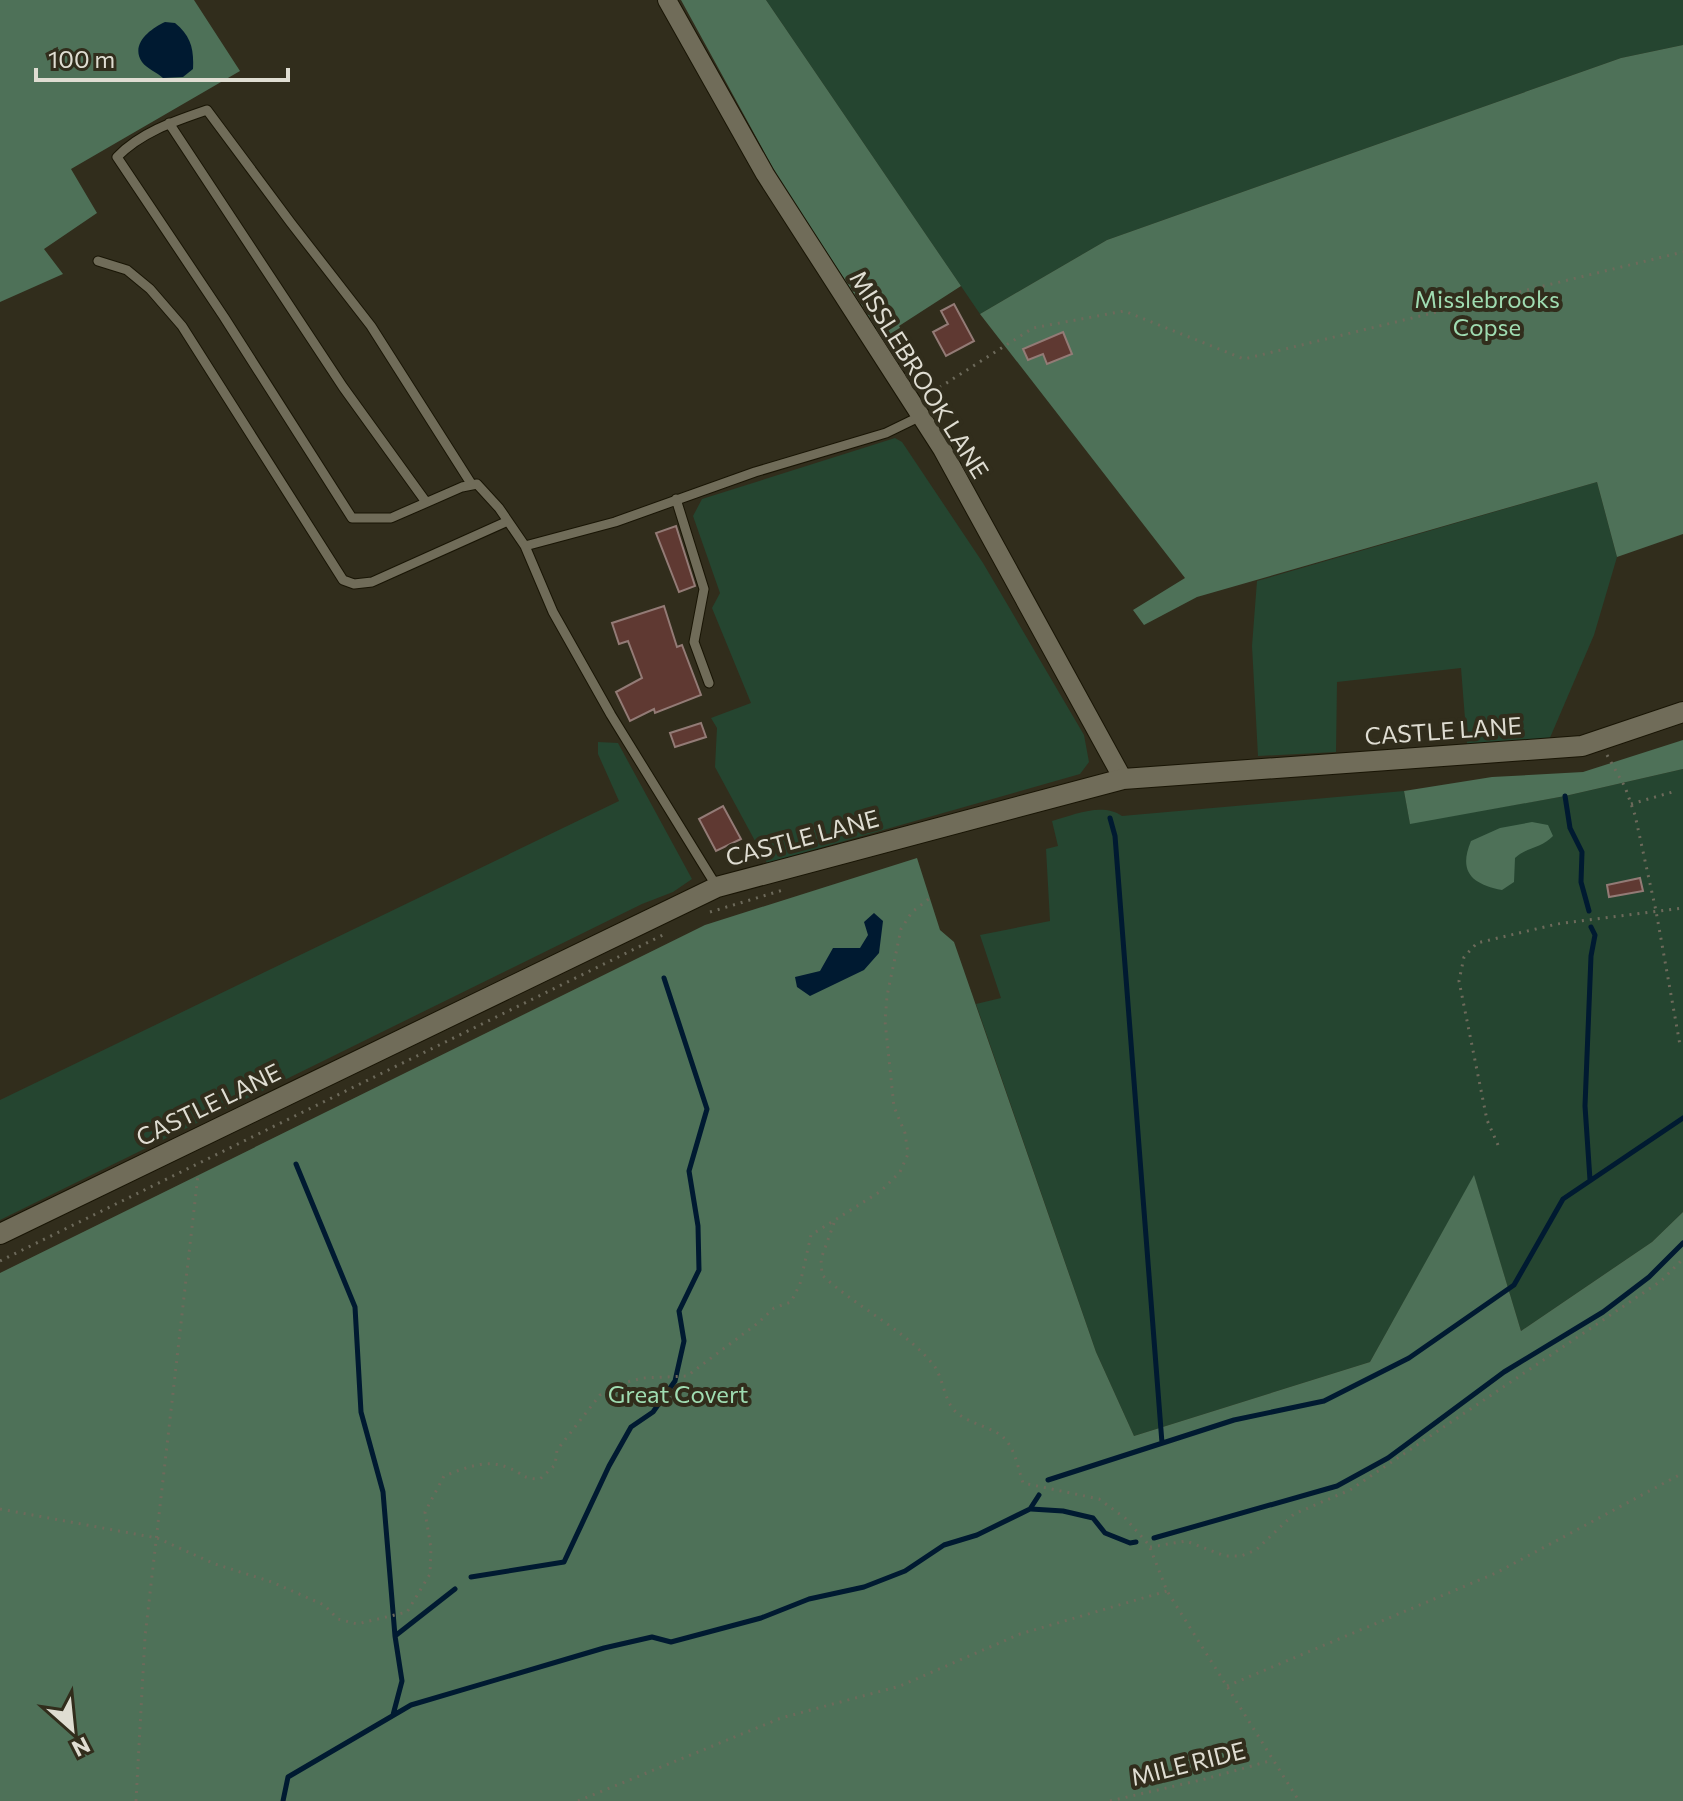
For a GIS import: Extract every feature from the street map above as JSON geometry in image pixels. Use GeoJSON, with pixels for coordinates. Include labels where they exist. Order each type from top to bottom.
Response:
{"type":"FeatureCollection","features":[{"type":"Feature","properties":{"kind":"street","name":"MISSLEBROOK LANE"},"geometry":{"type":"LineString","coordinates":[[667,0],[765,174],[942,449],[1123,779]]}},
{"type":"Feature","properties":{"kind":"street","name":"CASTLE LANE"},"geometry":{"type":"LineString","coordinates":[[0,1234],[717,887],[1123,779],[1582,746],[1683,712]]}},
{"type":"Feature","properties":{"kind":"lane"},"geometry":{"type":"LineString","coordinates":[[472,485],[371,326],[207,110],[169,123],[128,145],[117,157],[352,518],[391,518],[462,487],[472,485],[477,484],[489,496],[525,546],[553,612],[611,715],[717,887]]}},
{"type":"Feature","properties":{"kind":"lane"},"geometry":{"type":"LineString","coordinates":[[169,123],[343,387],[426,502]]}},
{"type":"Feature","properties":{"kind":"lane"},"geometry":{"type":"LineString","coordinates":[[98,261],[127,270],[150,289],[182,326],[343,580],[354,584],[372,582],[508,521]]}},
{"type":"Feature","properties":{"kind":"lane"},"geometry":{"type":"LineString","coordinates":[[525,546],[615,522],[755,472],[886,433],[916,409]]}},
{"type":"Feature","properties":{"kind":"lane"},"geometry":{"type":"LineString","coordinates":[[676,499],[704,589],[694,642],[709,683]]}},
{"type":"Feature","properties":{"kind":"path"},"geometry":{"type":"LineString","coordinates":[[916,409],[936,391],[1033,328],[1124,311],[1244,359],[1683,252]]}},
{"type":"Feature","properties":{"kind":"path"},"geometry":{"type":"LineString","coordinates":[[1600,740],[1631,804],[1656,911],[1680,1045]]}},
{"type":"Feature","properties":{"kind":"path"},"geometry":{"type":"LineString","coordinates":[[1631,804],[1676,791]]}},
{"type":"Feature","properties":{"kind":"path"},"geometry":{"type":"LineString","coordinates":[[710,912],[785,890]]}},
{"type":"Feature","properties":{"kind":"path"},"geometry":{"type":"LineString","coordinates":[[0,1509],[157,1538],[215,1564],[272,1582],[324,1605],[338,1619],[357,1624],[407,1612],[430,1574],[431,1548],[425,1512],[444,1476],[478,1463],[510,1468],[526,1479],[540,1479],[555,1465],[557,1450],[600,1395],[623,1383],[643,1378],[687,1376],[774,1308],[791,1302],[800,1284],[811,1235],[881,1191],[900,1172],[908,1154],[905,1133],[894,1107],[885,1021],[887,996],[901,929],[912,912],[930,898]]}},
{"type":"Feature","properties":{"kind":"path"},"geometry":{"type":"LineString","coordinates":[[1498,1145],[1487,1120],[1459,981],[1464,957],[1477,943],[1557,924],[1683,908]]}},
{"type":"Feature","properties":{"kind":"path"},"geometry":{"type":"LineString","coordinates":[[0,1261],[667,933]]}},
{"type":"Feature","properties":{"kind":"path"},"geometry":{"type":"LineString","coordinates":[[136,1801],[145,1637],[198,1175]]}},
{"type":"Feature","properties":{"kind":"path"},"geometry":{"type":"LineString","coordinates":[[835,1221],[821,1259],[822,1275],[836,1288],[880,1316],[932,1363],[940,1375],[952,1409],[969,1423],[1003,1436],[1014,1455],[1023,1483],[1099,1499],[1125,1518],[1150,1547],[1167,1591],[1299,1801]]}},
{"type":"Feature","properties":{"kind":"path"},"geometry":{"type":"LineString","coordinates":[[1150,1547],[1186,1541],[1225,1556],[1241,1556],[1256,1550],[1294,1514],[1350,1490],[1434,1436],[1661,1281],[1683,1259]]}},
{"type":"Feature","properties":{"kind":"path"},"geometry":{"type":"LineString","coordinates":[[1227,1686],[1496,1573],[1683,1473]]}},
{"type":"Feature","properties":{"kind":"path"},"geometry":{"type":"LineString","coordinates":[[578,1801],[781,1718],[900,1686],[1020,1634],[1167,1591]]}},
{"type":"Feature","properties":{"kind":"path","name":"MILE RIDE"},"geometry":{"type":"LineString","coordinates":[[1110,1801],[1273,1760]]}},
{"type":"Feature","properties":{"kind":"green space"},"geometry":{"type":"Polygon","coordinates":[[[0,0],[194,0],[240,71],[71,169],[97,213],[44,249],[63,274],[0,302],[0,0]]]}},
{"type":"Feature","properties":{"kind":"green space"},"geometry":{"type":"Polygon","coordinates":[[[681,0],[766,0],[961,286],[899,326],[916,355],[898,357],[877,329],[779,179],[681,0]]]}},
{"type":"Feature","properties":{"kind":"green space"},"geometry":{"type":"Polygon","coordinates":[[[766,0],[1683,0],[1683,45],[1621,58],[1107,240],[980,314],[766,0]]]}},
{"type":"Feature","properties":{"kind":"green space","name":"Misslebrooks Copse"},"geometry":{"type":"Polygon","coordinates":[[[1683,45],[1683,534],[1617,557],[1597,482],[1197,597],[1144,625],[1133,610],[1185,578],[980,314],[1107,240],[1621,58],[1683,45]]]}},
{"type":"Feature","properties":{"kind":"green space"},"geometry":{"type":"Polygon","coordinates":[[[895,438],[902,442],[983,563],[1084,735],[1089,762],[1080,774],[767,863],[715,767],[717,728],[711,718],[751,703],[712,608],[720,593],[693,516],[702,499],[895,438]]]}},
{"type":"Feature","properties":{"kind":"green space"},"geometry":{"type":"Polygon","coordinates":[[[1597,482],[1617,557],[1594,635],[1549,740],[1467,744],[1461,668],[1337,682],[1336,752],[1258,756],[1252,646],[1257,581],[1597,482]]]}},
{"type":"Feature","properties":{"kind":"green space"},"geometry":{"type":"Polygon","coordinates":[[[1683,740],[1683,769],[1565,796],[1410,824],[1404,791],[1492,777],[1583,772],[1683,740]]]}},
{"type":"Feature","properties":{"kind":"green space"},"geometry":{"type":"Polygon","coordinates":[[[598,742],[618,743],[692,879],[673,892],[642,904],[0,1220],[0,1100],[619,801],[598,754],[598,742]]]}},
{"type":"Feature","properties":{"kind":"green space"},"geometry":{"type":"Polygon","coordinates":[[[1683,769],[1683,1212],[1652,1242],[1521,1331],[1474,1176],[1370,1362],[1134,1436],[1096,1352],[976,1004],[1001,998],[980,935],[1050,921],[1046,849],[1058,846],[1052,821],[1097,810],[1122,816],[1404,791],[1410,823],[1565,796],[1683,769]]]}},
{"type":"Feature","properties":{"kind":"green space"},"geometry":{"type":"Polygon","coordinates":[[[1532,822],[1548,825],[1553,836],[1515,858],[1514,882],[1502,890],[1483,884],[1470,875],[1466,861],[1471,841],[1500,828],[1532,822]]]}},
{"type":"Feature","properties":{"kind":"green space","name":"Great Covert"},"geometry":{"type":"Polygon","coordinates":[[[917,858],[940,930],[954,942],[1096,1352],[1134,1436],[1370,1362],[1474,1175],[1521,1331],[1652,1242],[1683,1212],[1683,1801],[0,1801],[0,1273],[705,925],[917,858]]]}},
{"type":"Feature","properties":{"kind":"water"},"geometry":{"type":"Polygon","coordinates":[[[165,22],[175,23],[190,43],[193,69],[183,77],[163,78],[144,64],[139,55],[143,38],[165,22]]]}},
{"type":"Feature","properties":{"kind":"water"},"geometry":{"type":"Polygon","coordinates":[[[874,913],[883,921],[879,953],[864,970],[810,996],[797,987],[795,977],[820,971],[833,948],[860,948],[868,935],[864,922],[874,913]]]}},
{"type":"Feature","properties":{"kind":"building"},"geometry":{"type":"Polygon","coordinates":[[[954,304],[974,341],[946,356],[933,332],[948,324],[941,311],[954,304]]]}},
{"type":"Feature","properties":{"kind":"building"},"geometry":{"type":"Polygon","coordinates":[[[1063,332],[1072,354],[1047,364],[1043,354],[1028,360],[1023,349],[1063,332]]]}},
{"type":"Feature","properties":{"kind":"building"},"geometry":{"type":"Polygon","coordinates":[[[676,526],[695,586],[679,592],[656,533],[676,526]]]}},
{"type":"Feature","properties":{"kind":"building"},"geometry":{"type":"Polygon","coordinates":[[[664,606],[677,647],[682,645],[701,695],[655,713],[654,709],[630,721],[616,692],[642,678],[628,641],[619,644],[612,623],[664,606]]]}},
{"type":"Feature","properties":{"kind":"building"},"geometry":{"type":"Polygon","coordinates":[[[701,723],[706,737],[675,747],[670,733],[701,723]]]}},
{"type":"Feature","properties":{"kind":"building"},"geometry":{"type":"Polygon","coordinates":[[[723,806],[741,839],[716,851],[699,819],[723,806]]]}},
{"type":"Feature","properties":{"kind":"building"},"geometry":{"type":"Polygon","coordinates":[[[1640,878],[1643,891],[1609,897],[1607,885],[1640,878]]]}},
{"type":"Feature","properties":{"kind":"waterway"},"geometry":{"type":"LineString","coordinates":[[1565,796],[1570,828],[1582,852],[1581,882],[1589,911]]}},
{"type":"Feature","properties":{"kind":"waterway"},"geometry":{"type":"LineString","coordinates":[[1110,818],[1115,836],[1162,1443]]}},
{"type":"Feature","properties":{"kind":"waterway"},"geometry":{"type":"LineString","coordinates":[[1590,1180],[1585,1106],[1591,956],[1595,935],[1591,927]]}},
{"type":"Feature","properties":{"kind":"waterway"},"geometry":{"type":"LineString","coordinates":[[471,1577],[564,1562],[631,1427],[653,1412],[675,1381],[684,1341],[679,1311],[699,1270],[698,1226],[689,1171],[707,1109],[664,978]]}},
{"type":"Feature","properties":{"kind":"waterway"},"geometry":{"type":"LineString","coordinates":[[1048,1480],[1234,1420],[1324,1401],[1409,1358],[1514,1285],[1563,1199],[1683,1118]]}},
{"type":"Feature","properties":{"kind":"waterway"},"geometry":{"type":"LineString","coordinates":[[296,1164],[355,1307],[361,1412],[383,1492],[395,1636]]}},
{"type":"Feature","properties":{"kind":"waterway"},"geometry":{"type":"LineString","coordinates":[[1154,1538],[1337,1486],[1388,1458],[1504,1372],[1603,1312],[1649,1277],[1683,1243]]}},
{"type":"Feature","properties":{"kind":"waterway"},"geometry":{"type":"LineString","coordinates":[[283,1801],[288,1777],[411,1705],[604,1648],[652,1637],[671,1642],[761,1618],[809,1599],[864,1587],[905,1571],[944,1545],[977,1535],[1030,1509],[1039,1495]]}},
{"type":"Feature","properties":{"kind":"waterway"},"geometry":{"type":"LineString","coordinates":[[1031,1509],[1063,1511],[1093,1518],[1105,1533],[1130,1543],[1136,1542]]}},
{"type":"Feature","properties":{"kind":"waterway"},"geometry":{"type":"LineString","coordinates":[[393,1715],[402,1681],[395,1636],[455,1589]]}}]}
